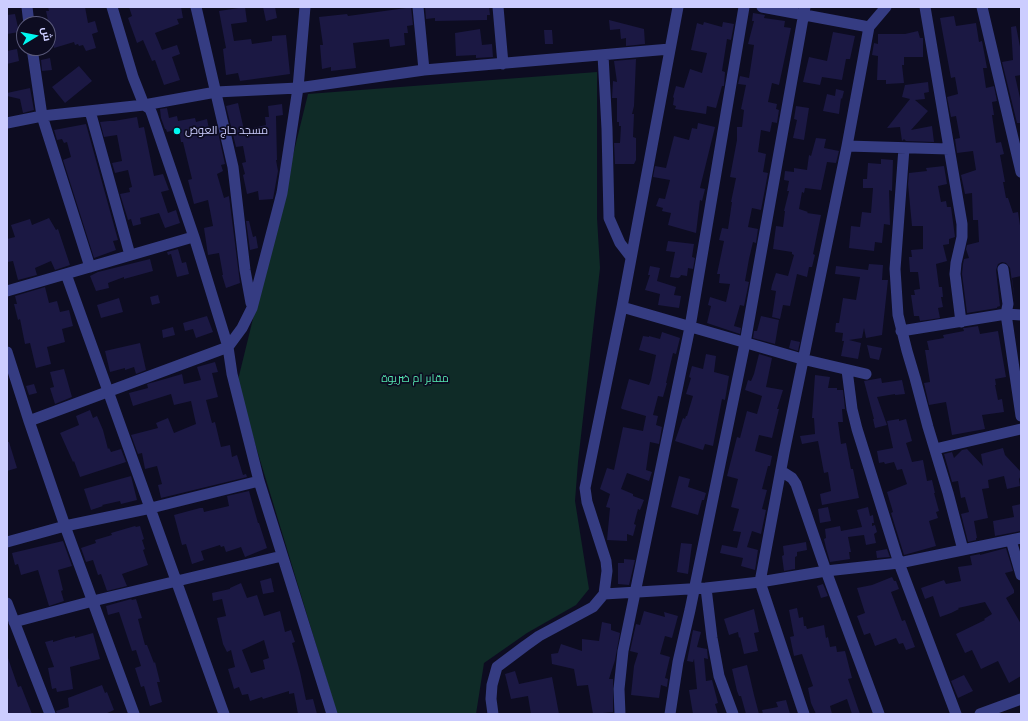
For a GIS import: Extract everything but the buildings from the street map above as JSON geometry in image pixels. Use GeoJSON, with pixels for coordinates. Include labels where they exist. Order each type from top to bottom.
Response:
{"type":"FeatureCollection","features":[{"type":"Feature","properties":{"kind":"street"},"geometry":{"type":"LineString","coordinates":[[112,7],[133,77],[144,105],[150,109],[152,114],[195,240],[228,347],[232,374],[259,481],[332,714]]}},
{"type":"Feature","properties":{"kind":"street"},"geometry":{"type":"LineString","coordinates":[[196,7],[233,167],[245,270],[252,308]]}},
{"type":"Feature","properties":{"kind":"street"},"geometry":{"type":"LineString","coordinates":[[29,421],[228,347],[242,328],[252,308],[282,193],[298,88],[305,7]]}},
{"type":"Feature","properties":{"kind":"street"},"geometry":{"type":"LineString","coordinates":[[418,7],[424,70]]}},
{"type":"Feature","properties":{"kind":"street"},"geometry":{"type":"LineString","coordinates":[[498,7],[504,64]]}},
{"type":"Feature","properties":{"kind":"street"},"geometry":{"type":"LineString","coordinates":[[493,714],[491,699],[492,685],[497,667],[524,646],[540,636],[593,607],[604,594],[607,571],[606,561],[587,502],[585,488],[622,307],[630,256],[678,7]]}},
{"type":"Feature","properties":{"kind":"street"},"geometry":{"type":"LineString","coordinates":[[620,714],[619,689],[623,651],[690,327],[744,7]]}},
{"type":"Feature","properties":{"kind":"street"},"geometry":{"type":"LineString","coordinates":[[762,7],[804,11],[869,27]]}},
{"type":"Feature","properties":{"kind":"street"},"geometry":{"type":"LineString","coordinates":[[804,714],[760,582],[802,359],[847,146],[869,27],[886,7]]}},
{"type":"Feature","properties":{"kind":"street"},"geometry":{"type":"LineString","coordinates":[[925,7],[962,224],[962,237],[955,274],[960,322]]}},
{"type":"Feature","properties":{"kind":"street"},"geometry":{"type":"LineString","coordinates":[[982,7],[1021,172]]}},
{"type":"Feature","properties":{"kind":"street"},"geometry":{"type":"LineString","coordinates":[[670,714],[678,662],[745,343],[804,11]]}},
{"type":"Feature","properties":{"kind":"street"},"geometry":{"type":"LineString","coordinates":[[8,120],[144,105],[216,92],[298,88],[424,70],[670,49]]}},
{"type":"Feature","properties":{"kind":"street"},"geometry":{"type":"LineString","coordinates":[[603,55],[607,129],[609,218],[620,243],[630,256]]}},
{"type":"Feature","properties":{"kind":"street"},"geometry":{"type":"LineString","coordinates":[[33,56],[42,116],[90,267]]}},
{"type":"Feature","properties":{"kind":"street"},"geometry":{"type":"LineString","coordinates":[[90,111],[130,255]]}},
{"type":"Feature","properties":{"kind":"street"},"geometry":{"type":"LineString","coordinates":[[847,146],[949,150]]}},
{"type":"Feature","properties":{"kind":"street"},"geometry":{"type":"LineString","coordinates":[[904,148],[895,269],[897,302],[902,331],[963,550]]}},
{"type":"Feature","properties":{"kind":"street"},"geometry":{"type":"LineString","coordinates":[[7,291],[193,237]]}},
{"type":"Feature","properties":{"kind":"street"},"geometry":{"type":"LineString","coordinates":[[1003,269],[1008,304],[1006,314],[1021,416]]}},
{"type":"Feature","properties":{"kind":"street"},"geometry":{"type":"LineString","coordinates":[[66,274],[224,714]]}},
{"type":"Feature","properties":{"kind":"street"},"geometry":{"type":"LineString","coordinates":[[622,307],[802,359],[866,374]]}},
{"type":"Feature","properties":{"kind":"street"},"geometry":{"type":"LineString","coordinates":[[902,331],[1006,314],[1021,315]]}},
{"type":"Feature","properties":{"kind":"street"},"geometry":{"type":"LineString","coordinates":[[7,352],[11,380],[29,421],[65,526],[134,714]]}},
{"type":"Feature","properties":{"kind":"street"},"geometry":{"type":"LineString","coordinates":[[847,370],[855,424],[899,563],[956,714]]}},
{"type":"Feature","properties":{"kind":"street"},"geometry":{"type":"LineString","coordinates":[[935,449],[1021,429]]}},
{"type":"Feature","properties":{"kind":"street"},"geometry":{"type":"LineString","coordinates":[[781,471],[792,478],[796,484],[826,571],[879,714]]}},
{"type":"Feature","properties":{"kind":"street"},"geometry":{"type":"LineString","coordinates":[[7,542],[65,526],[151,508],[259,481]]}},
{"type":"Feature","properties":{"kind":"street"},"geometry":{"type":"LineString","coordinates":[[604,594],[694,589],[760,582],[826,571],[899,563],[1016,539],[1021,575]]}},
{"type":"Feature","properties":{"kind":"street"},"geometry":{"type":"LineString","coordinates":[[14,622],[93,601],[282,556]]}},
{"type":"Feature","properties":{"kind":"street"},"geometry":{"type":"LineString","coordinates":[[706,588],[712,638],[719,676],[733,714]]}},
{"type":"Feature","properties":{"kind":"street"},"geometry":{"type":"LineString","coordinates":[[7,603],[50,714]]}},
{"type":"Feature","properties":{"kind":"street"},"geometry":{"type":"LineString","coordinates":[[980,714],[1021,699]]}},
{"type":"Feature","properties":{"kind":"green space","name":"مقابر ام ضريوة"},"geometry":{"type":"Polygon","coordinates":[[[597,72],[597,218],[600,268],[575,501],[589,589],[576,605],[527,633],[484,663],[476,714],[337,714],[237,384],[308,94],[597,72]]]}},
{"type":"Feature","properties":{"kind":"place","name":"مسجد حاج العوض"},"geometry":{"type":"Point","coordinates":[177,131]}}]}
